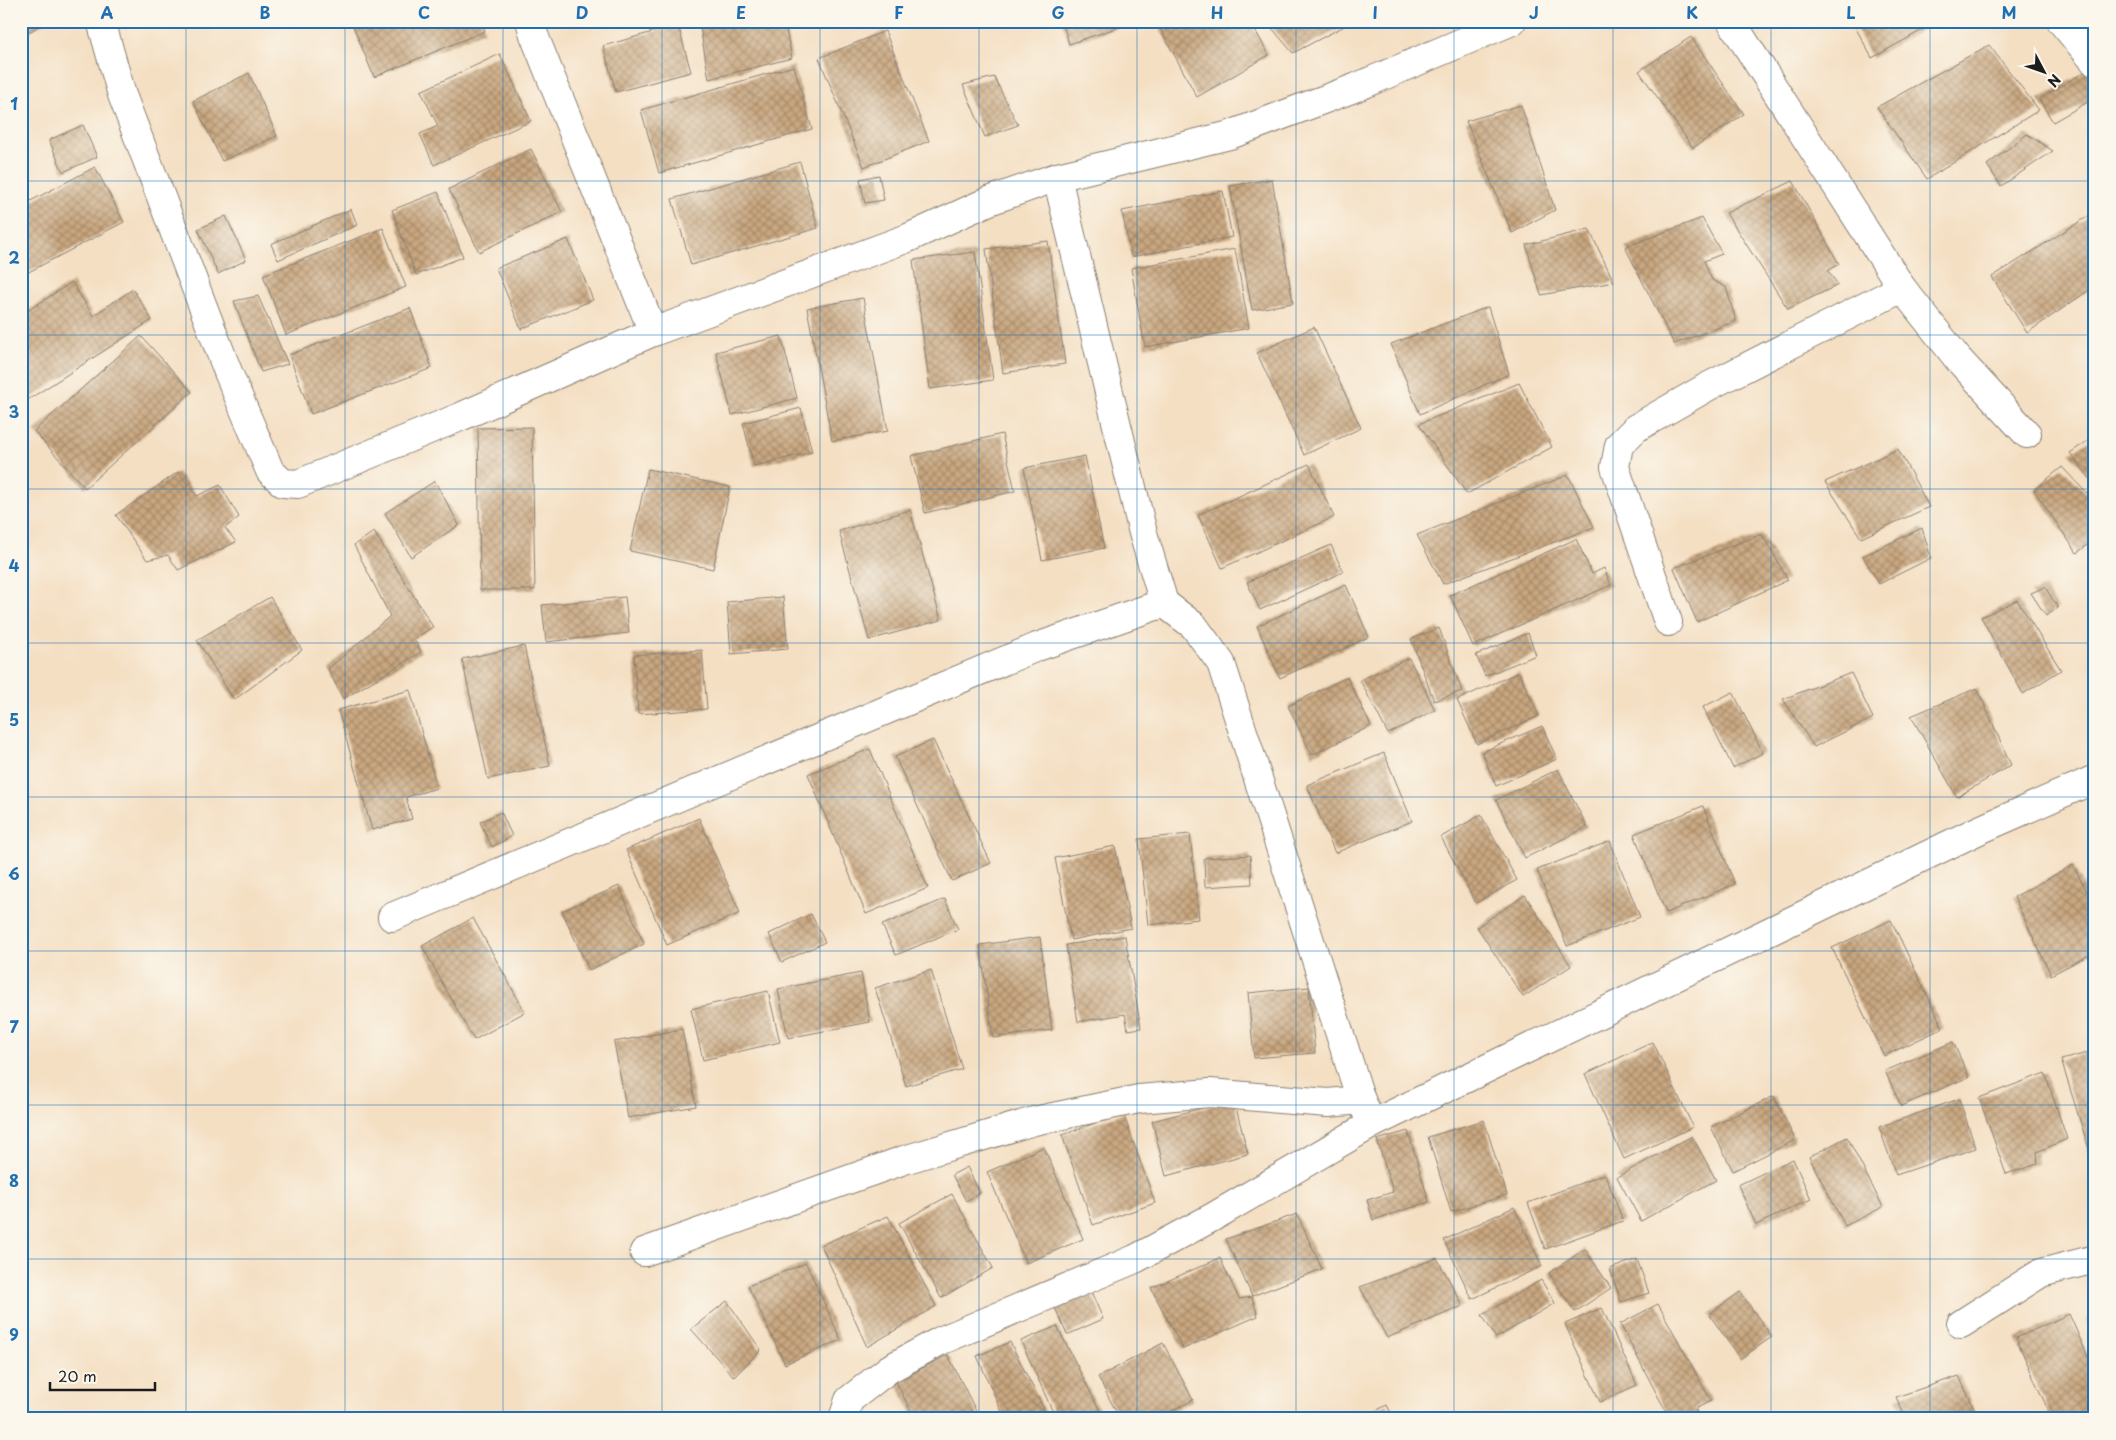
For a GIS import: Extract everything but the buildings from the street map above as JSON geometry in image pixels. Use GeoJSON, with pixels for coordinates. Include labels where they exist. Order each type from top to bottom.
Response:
{"type":"FeatureCollection","features":[{"type":"Feature","properties":{"kind":"street"},"geometry":{"type":"LineString","coordinates":[[101,21],[122,95],[228,372],[270,471],[283,483],[298,484],[469,413],[653,332],[899,241],[989,200],[1057,177],[1230,135],[1357,87],[1511,22]]}},
{"type":"Feature","properties":{"kind":"street"},"geometry":{"type":"LineString","coordinates":[[530,21],[586,170],[653,332]]}},
{"type":"Feature","properties":{"kind":"street"},"geometry":{"type":"LineString","coordinates":[[1731,21],[1902,288],[1958,359],[2027,434]]}},
{"type":"Feature","properties":{"kind":"street"},"geometry":{"type":"LineString","coordinates":[[2061,21],[2095,62]]}},
{"type":"Feature","properties":{"kind":"street"},"geometry":{"type":"LineString","coordinates":[[1057,177],[1143,533],[1164,603],[1194,626],[1221,663],[1367,1112]]}},
{"type":"Feature","properties":{"kind":"street"},"geometry":{"type":"LineString","coordinates":[[1668,622],[1615,467],[1619,445],[1636,428],[1709,386],[1902,288]]}},
{"type":"Feature","properties":{"kind":"street"},"geometry":{"type":"LineString","coordinates":[[392,916],[1038,647],[1164,603]]}},
{"type":"Feature","properties":{"kind":"street"},"geometry":{"type":"LineString","coordinates":[[843,1419],[849,1400],[897,1364],[940,1341],[1135,1259],[1213,1217],[1367,1112],[2095,778]]}},
{"type":"Feature","properties":{"kind":"street"},"geometry":{"type":"LineString","coordinates":[[644,1252],[904,1160],[1034,1121],[1139,1098],[1210,1093],[1328,1103],[1367,1112]]}},
{"type":"Feature","properties":{"kind":"street"},"geometry":{"type":"LineString","coordinates":[[1961,1324],[2041,1273],[2095,1259]]}}]}
